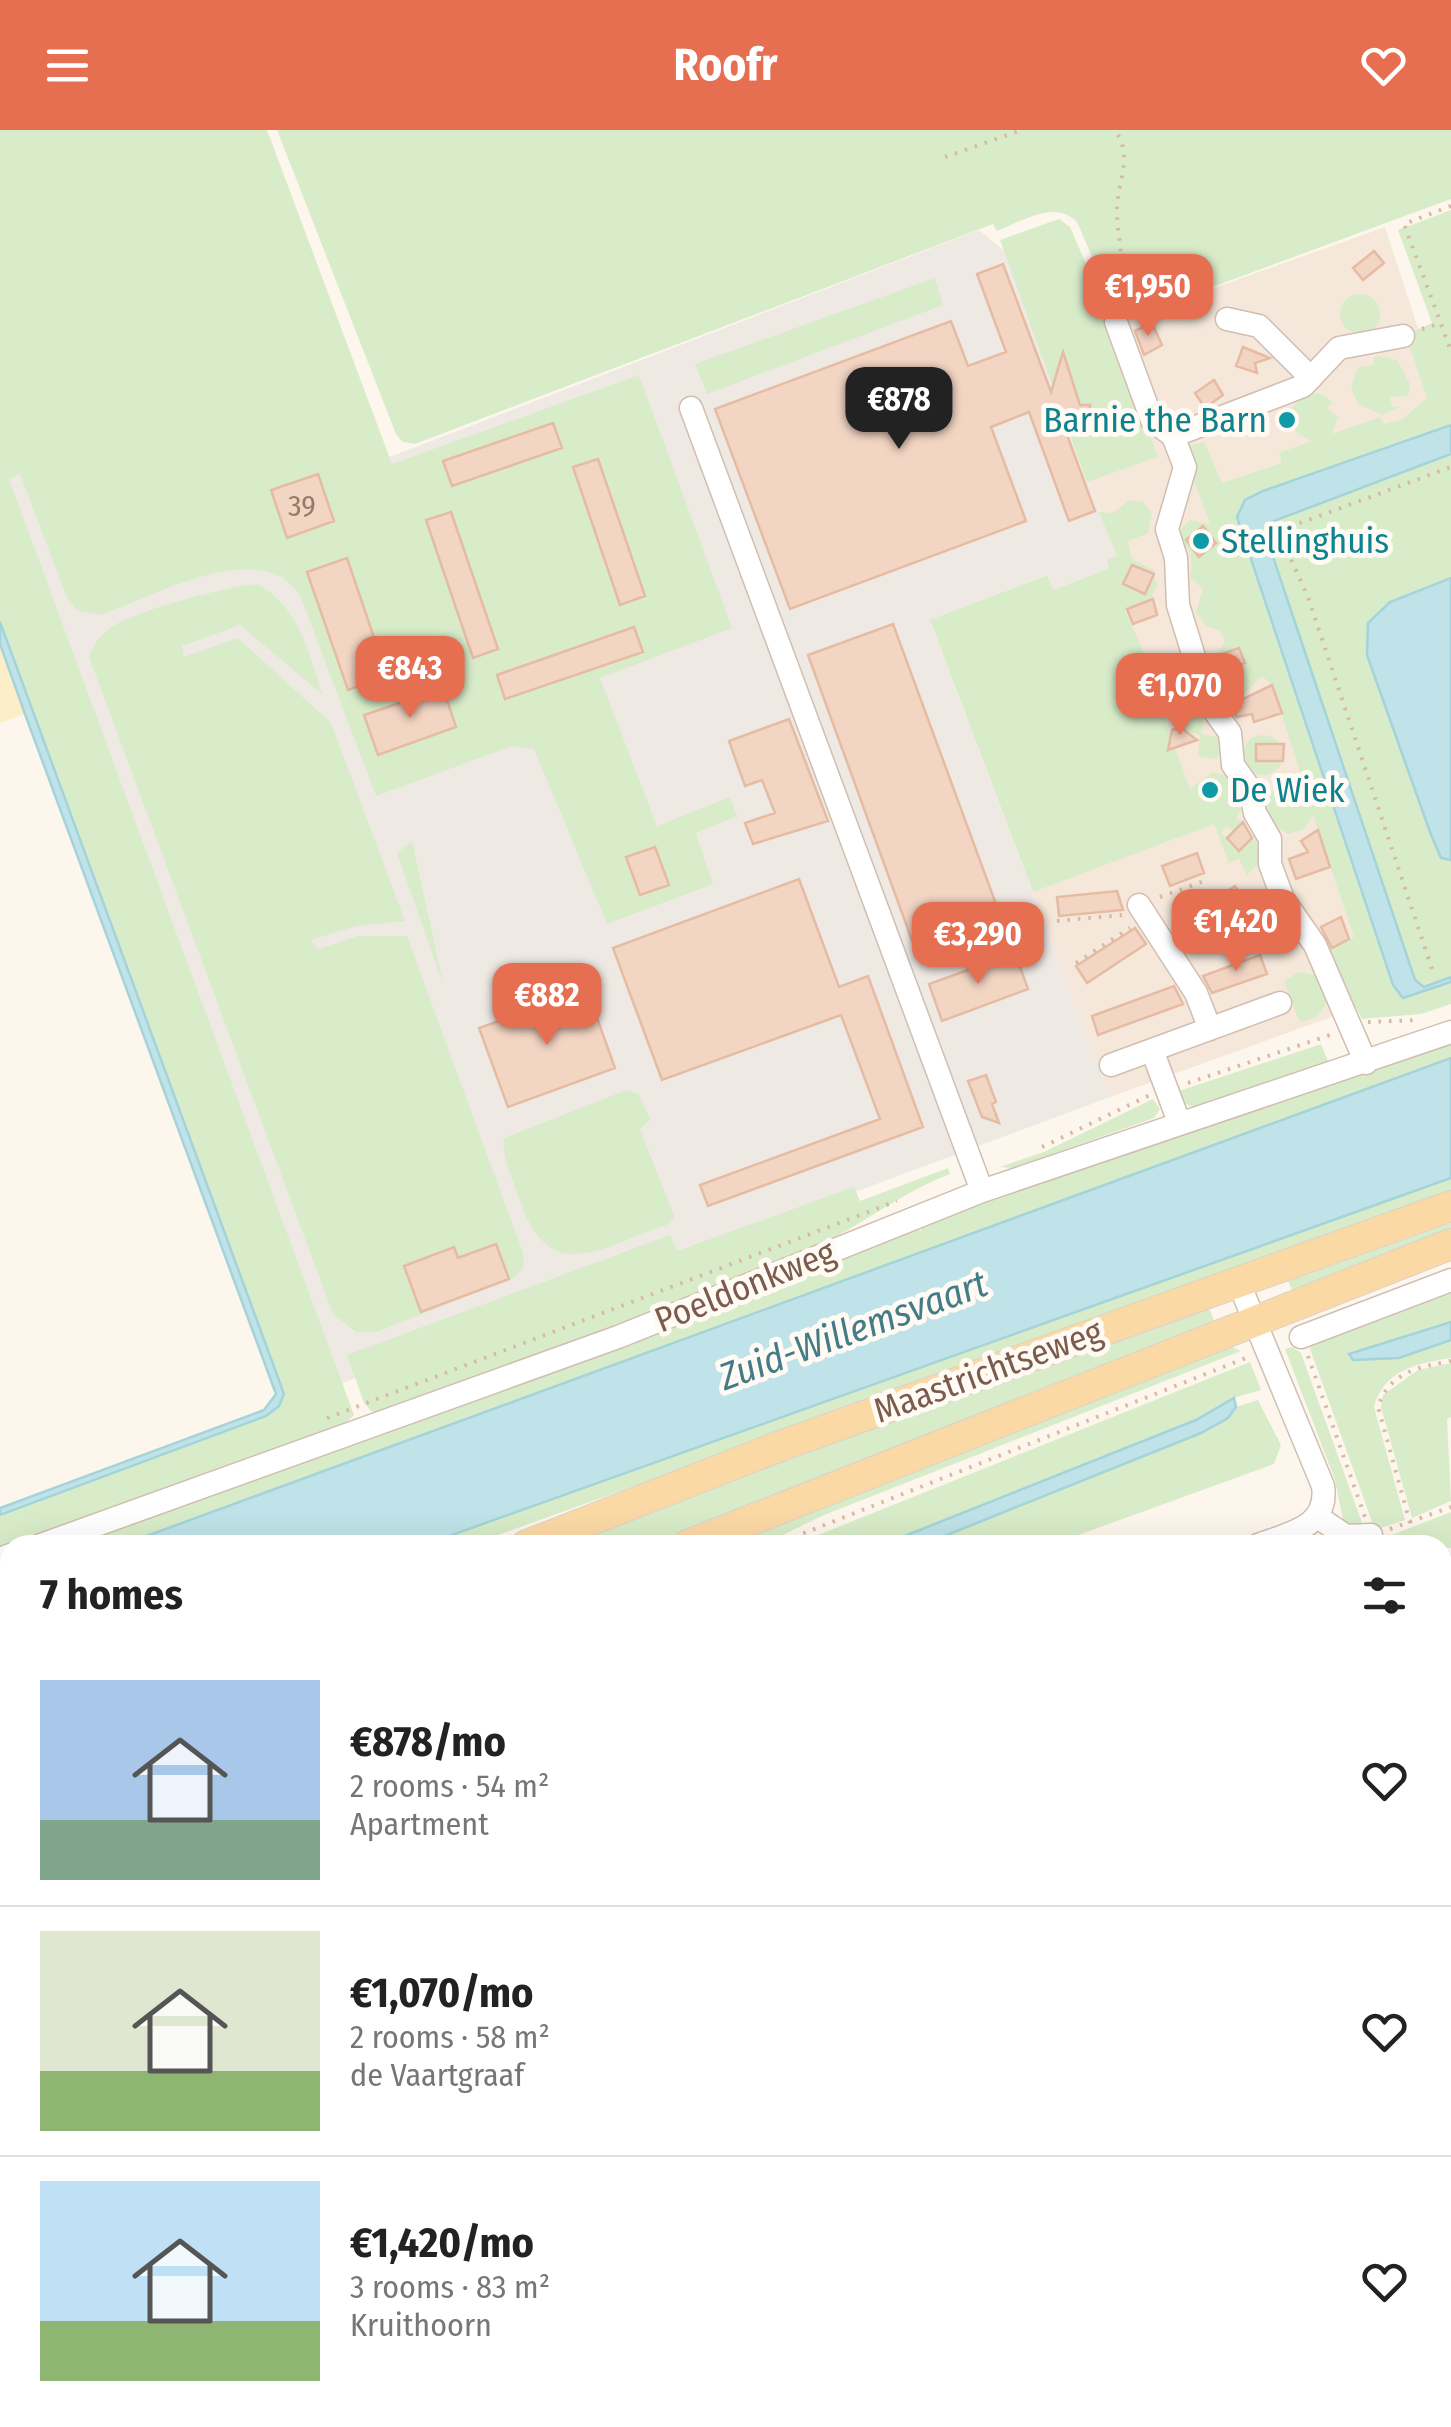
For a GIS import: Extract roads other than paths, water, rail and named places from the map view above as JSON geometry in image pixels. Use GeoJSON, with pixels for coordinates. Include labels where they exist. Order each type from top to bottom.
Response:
{"type":"FeatureCollection","features":[{"type":"Feature","properties":{"kind":"main road","name":"Maastrichtseweg"},"geometry":{"type":"LineString","coordinates":[[553,1535],[782,1446],[1451,1206]]}},
{"type":"Feature","properties":{"kind":"main road","name":"Maastrichtseweg"},"geometry":{"type":"LineString","coordinates":[[713,1535],[1252,1319],[1451,1244]]}},
{"type":"Feature","properties":{"kind":"street"},"geometry":{"type":"LineString","coordinates":[[1113,314],[1152,420],[1174,436],[1185,467],[1167,529],[1176,558],[1178,605],[1208,702],[1230,733],[1233,765],[1250,789],[1255,812],[1270,839],[1270,864],[1281,893],[1315,946],[1366,1063]]}},
{"type":"Feature","properties":{"kind":"street"},"geometry":{"type":"LineString","coordinates":[[1227,320],[1259,326],[1310,378]]}},
{"type":"Feature","properties":{"kind":"street"},"geometry":{"type":"LineString","coordinates":[[1174,436],[1304,386],[1339,348],[1403,336]]}},
{"type":"Feature","properties":{"kind":"street"},"geometry":{"type":"LineString","coordinates":[[691,408],[982,1191]]}},
{"type":"Feature","properties":{"kind":"street"},"geometry":{"type":"LineString","coordinates":[[1143,912],[1196,993],[1210,1029]]}},
{"type":"Feature","properties":{"kind":"street"},"geometry":{"type":"LineString","coordinates":[[1110,1065],[1280,1003]]}},
{"type":"Feature","properties":{"kind":"street","name":"Poeldonkweg"},"geometry":{"type":"LineString","coordinates":[[69,1535],[701,1306],[982,1191],[1451,1032]]}},
{"type":"Feature","properties":{"kind":"street"},"geometry":{"type":"LineString","coordinates":[[1152,1050],[1178,1122]]}},
{"type":"Feature","properties":{"kind":"street"},"geometry":{"type":"LineString","coordinates":[[1301,1337],[1451,1280]]}},
{"type":"Feature","properties":{"kind":"street"},"geometry":{"type":"LineString","coordinates":[[1238,1281],[1322,1486],[1325,1502],[1319,1518],[1281,1535]]}},
{"type":"Feature","properties":{"kind":"street"},"geometry":{"type":"LineString","coordinates":[[1319,1518],[1344,1535]]}},
{"type":"Feature","properties":{"kind":"water"},"geometry":{"type":"Polygon","coordinates":[[[1451,425],[1451,454],[1266,524],[1266,536],[1415,980],[1424,987],[1451,977],[1451,982],[1403,998],[1393,985],[1237,517],[1245,500],[1263,491],[1451,425]]]}},
{"type":"Feature","properties":{"kind":"water"},"geometry":{"type":"Polygon","coordinates":[[[1451,578],[1451,860],[1441,858],[1430,832],[1367,655],[1368,623],[1390,602],[1451,578]]]}},
{"type":"Feature","properties":{"kind":"water"},"geometry":{"type":"Polygon","coordinates":[[[0,622],[284,1394],[279,1406],[266,1416],[0,1515],[0,1508],[264,1410],[276,1394],[25,714],[0,644],[0,622]]]}},
{"type":"Feature","properties":{"kind":"water","name":"Zuid-Willemsvaart"},"geometry":{"type":"Polygon","coordinates":[[[1451,1058],[1451,1178],[452,1535],[149,1535],[1451,1058]]]}},
{"type":"Feature","properties":{"kind":"water"},"geometry":{"type":"Polygon","coordinates":[[[1451,1322],[1451,1340],[1399,1358],[1353,1360],[1349,1354],[1451,1322]]]}},
{"type":"Feature","properties":{"kind":"water"},"geometry":{"type":"Polygon","coordinates":[[[1234,1398],[1236,1407],[1228,1418],[1201,1433],[947,1535],[907,1535],[1196,1420],[1234,1398]]]}},
{"type":"Feature","properties":{"kind":"place","name":"Barnie the Barn"},"geometry":{"type":"Point","coordinates":[1287,420]}},
{"type":"Feature","properties":{"kind":"place","name":"Stellinghuis"},"geometry":{"type":"Point","coordinates":[1201,541]}},
{"type":"Feature","properties":{"kind":"place","name":"De Wiek"},"geometry":{"type":"Point","coordinates":[1210,790]}}]}
